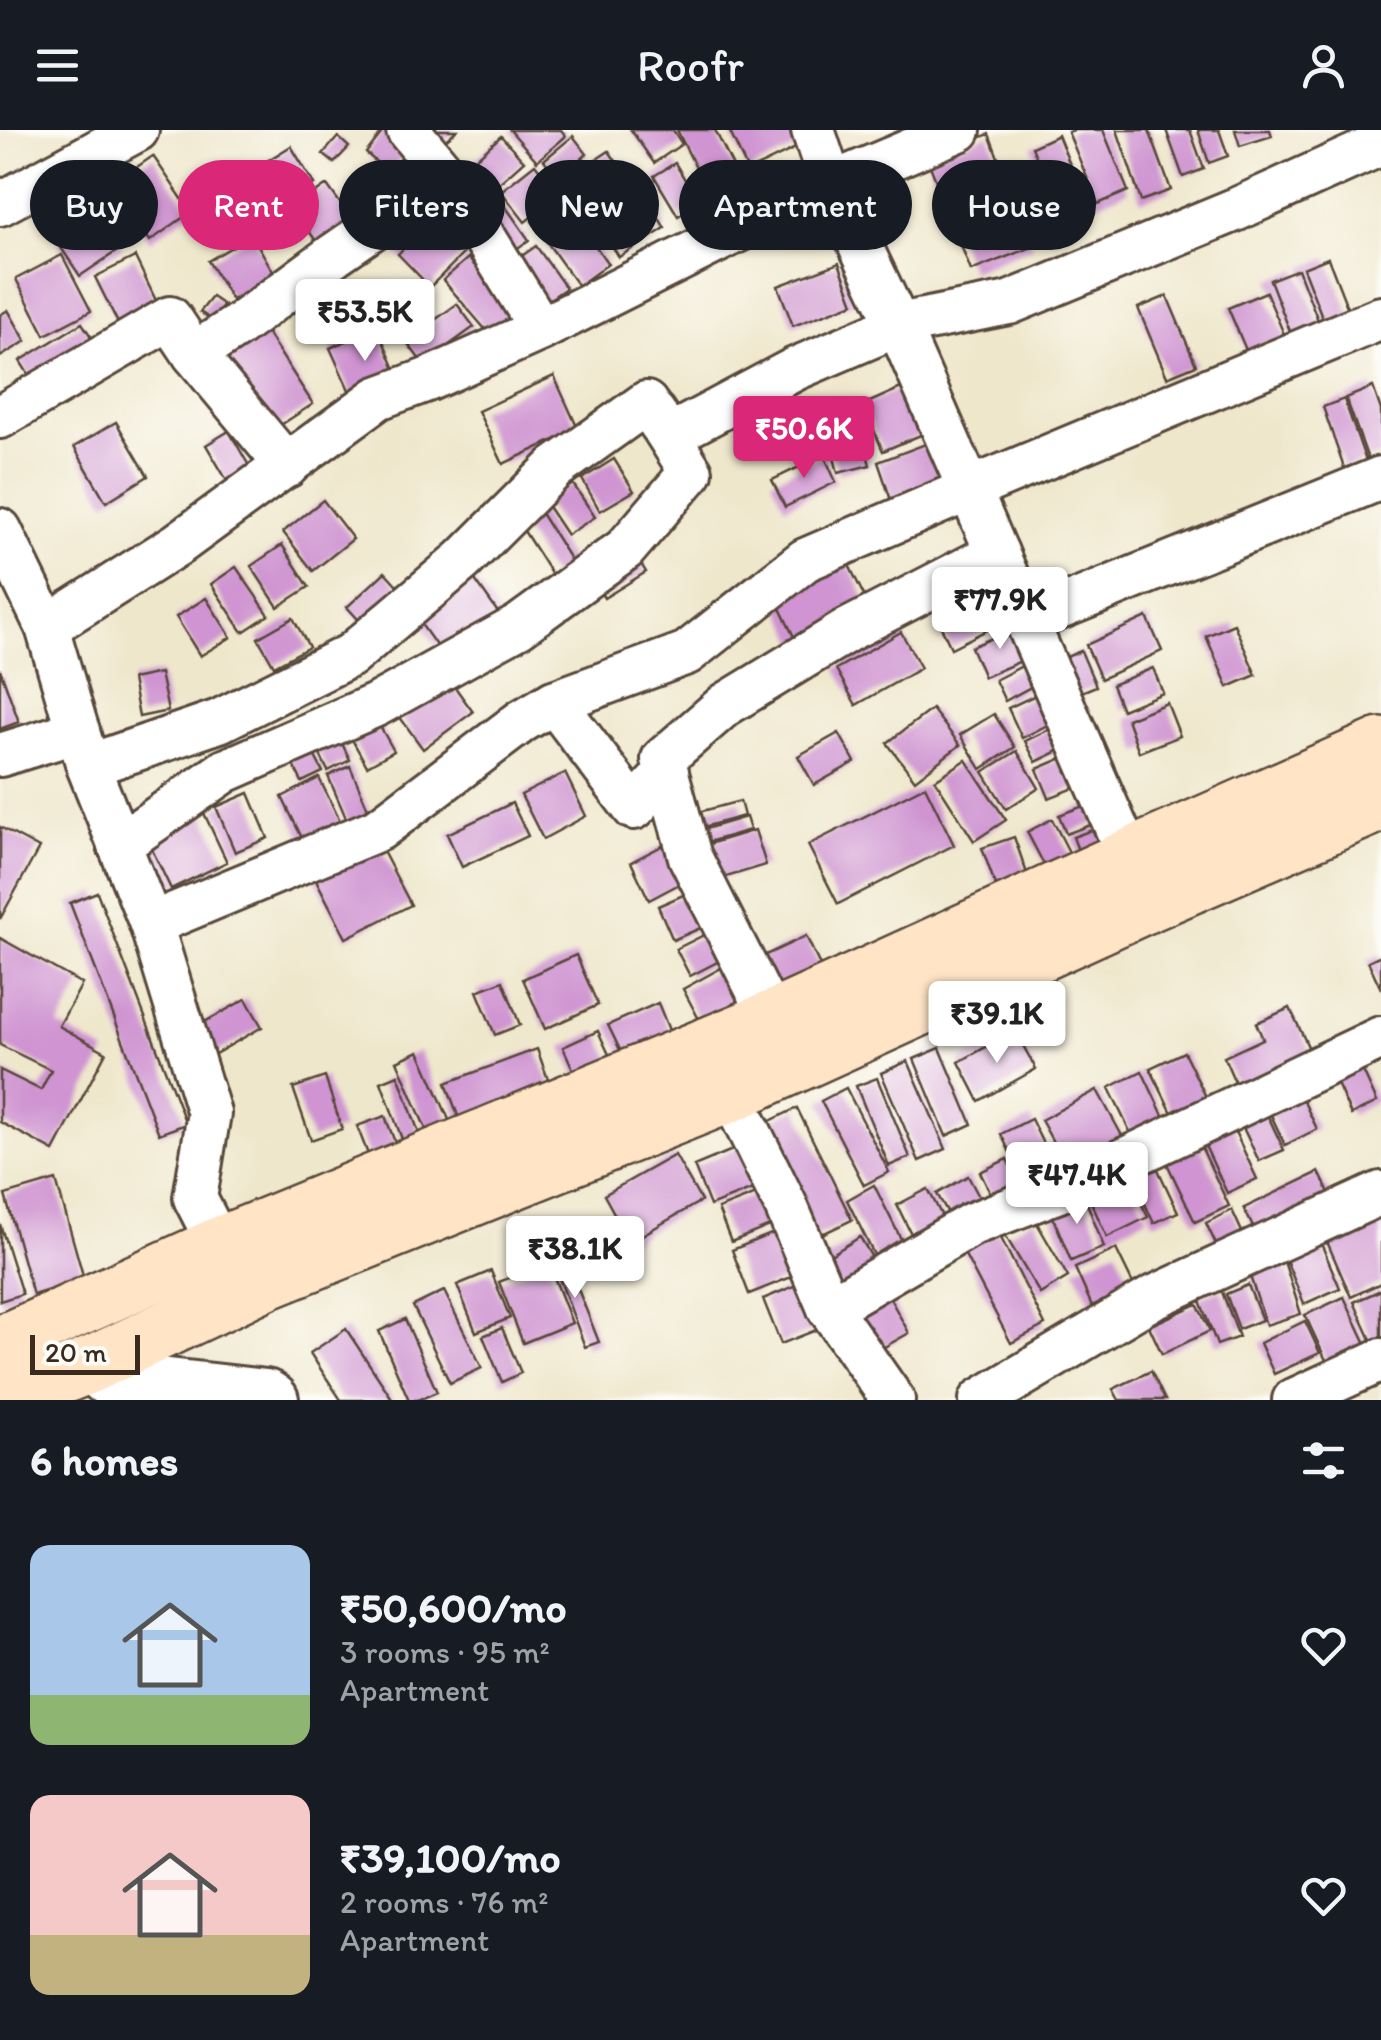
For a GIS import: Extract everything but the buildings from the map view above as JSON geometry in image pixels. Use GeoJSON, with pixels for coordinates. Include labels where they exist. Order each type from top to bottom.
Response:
{"type":"FeatureCollection","features":[{"type":"Feature","properties":{"kind":"main road"},"geometry":{"type":"LineString","coordinates":[[0,1344],[219,1246],[772,1019],[1381,746]]}},
{"type":"Feature","properties":{"kind":"main road"},"geometry":{"type":"LineString","coordinates":[[4,1400],[105,1381],[268,1280],[731,1094],[1381,802]]}},
{"type":"Feature","properties":{"kind":"street"},"geometry":{"type":"LineString","coordinates":[[0,204],[138,130]]}},
{"type":"Feature","properties":{"kind":"street"},"geometry":{"type":"LineString","coordinates":[[408,130],[432,160]]}},
{"type":"Feature","properties":{"kind":"street"},"geometry":{"type":"LineString","coordinates":[[813,130],[824,160]]}},
{"type":"Feature","properties":{"kind":"street"},"geometry":{"type":"LineString","coordinates":[[888,160],[958,130]]}},
{"type":"Feature","properties":{"kind":"street"},"geometry":{"type":"LineString","coordinates":[[0,755],[83,748],[220,720],[351,655],[463,560],[555,468],[658,420],[794,369],[898,324],[1009,302],[1237,209],[1381,144]]}},
{"type":"Feature","properties":{"kind":"street"},"geometry":{"type":"LineString","coordinates":[[194,354],[342,250]]}},
{"type":"Feature","properties":{"kind":"street"},"geometry":{"type":"LineString","coordinates":[[491,250],[540,329]]}},
{"type":"Feature","properties":{"kind":"street"},"geometry":{"type":"LineString","coordinates":[[47,627],[178,544],[378,398],[540,329],[699,250]]}},
{"type":"Feature","properties":{"kind":"street"},"geometry":{"type":"LineString","coordinates":[[863,250],[1129,857]]}},
{"type":"Feature","properties":{"kind":"street"},"geometry":{"type":"LineString","coordinates":[[0,417],[170,318],[194,354],[287,466]]}},
{"type":"Feature","properties":{"kind":"street"},"geometry":{"type":"LineString","coordinates":[[151,924],[379,829],[554,702],[688,653],[805,560],[1381,318]]}},
{"type":"Feature","properties":{"kind":"street"},"geometry":{"type":"LineString","coordinates":[[119,845],[225,772],[376,705],[519,626],[625,549],[691,472],[658,420]]}},
{"type":"Feature","properties":{"kind":"street"},"geometry":{"type":"LineString","coordinates":[[1027,620],[1381,478]]}},
{"type":"Feature","properties":{"kind":"street"},"geometry":{"type":"LineString","coordinates":[[0,530],[47,627],[83,748],[151,924],[209,1114],[195,1198],[219,1246]]}},
{"type":"Feature","properties":{"kind":"street"},"geometry":{"type":"LineString","coordinates":[[772,1019],[690,857],[662,759],[725,705],[848,630],[998,553]]}},
{"type":"Feature","properties":{"kind":"street"},"geometry":{"type":"LineString","coordinates":[[554,702],[634,808],[667,772]]}},
{"type":"Feature","properties":{"kind":"street"},"geometry":{"type":"LineString","coordinates":[[829,1308],[972,1224],[1056,1192],[1381,1038]]}},
{"type":"Feature","properties":{"kind":"street"},"geometry":{"type":"LineString","coordinates":[[731,1094],[786,1206],[829,1308],[893,1400]]}},
{"type":"Feature","properties":{"kind":"street"},"geometry":{"type":"LineString","coordinates":[[981,1400],[1152,1298],[1381,1193]]}},
{"type":"Feature","properties":{"kind":"street"},"geometry":{"type":"LineString","coordinates":[[1294,1400],[1381,1360]]}},
{"type":"Feature","properties":{"kind":"street"},"geometry":{"type":"LineString","coordinates":[[105,1381],[266,1396],[272,1400]]}}]}
